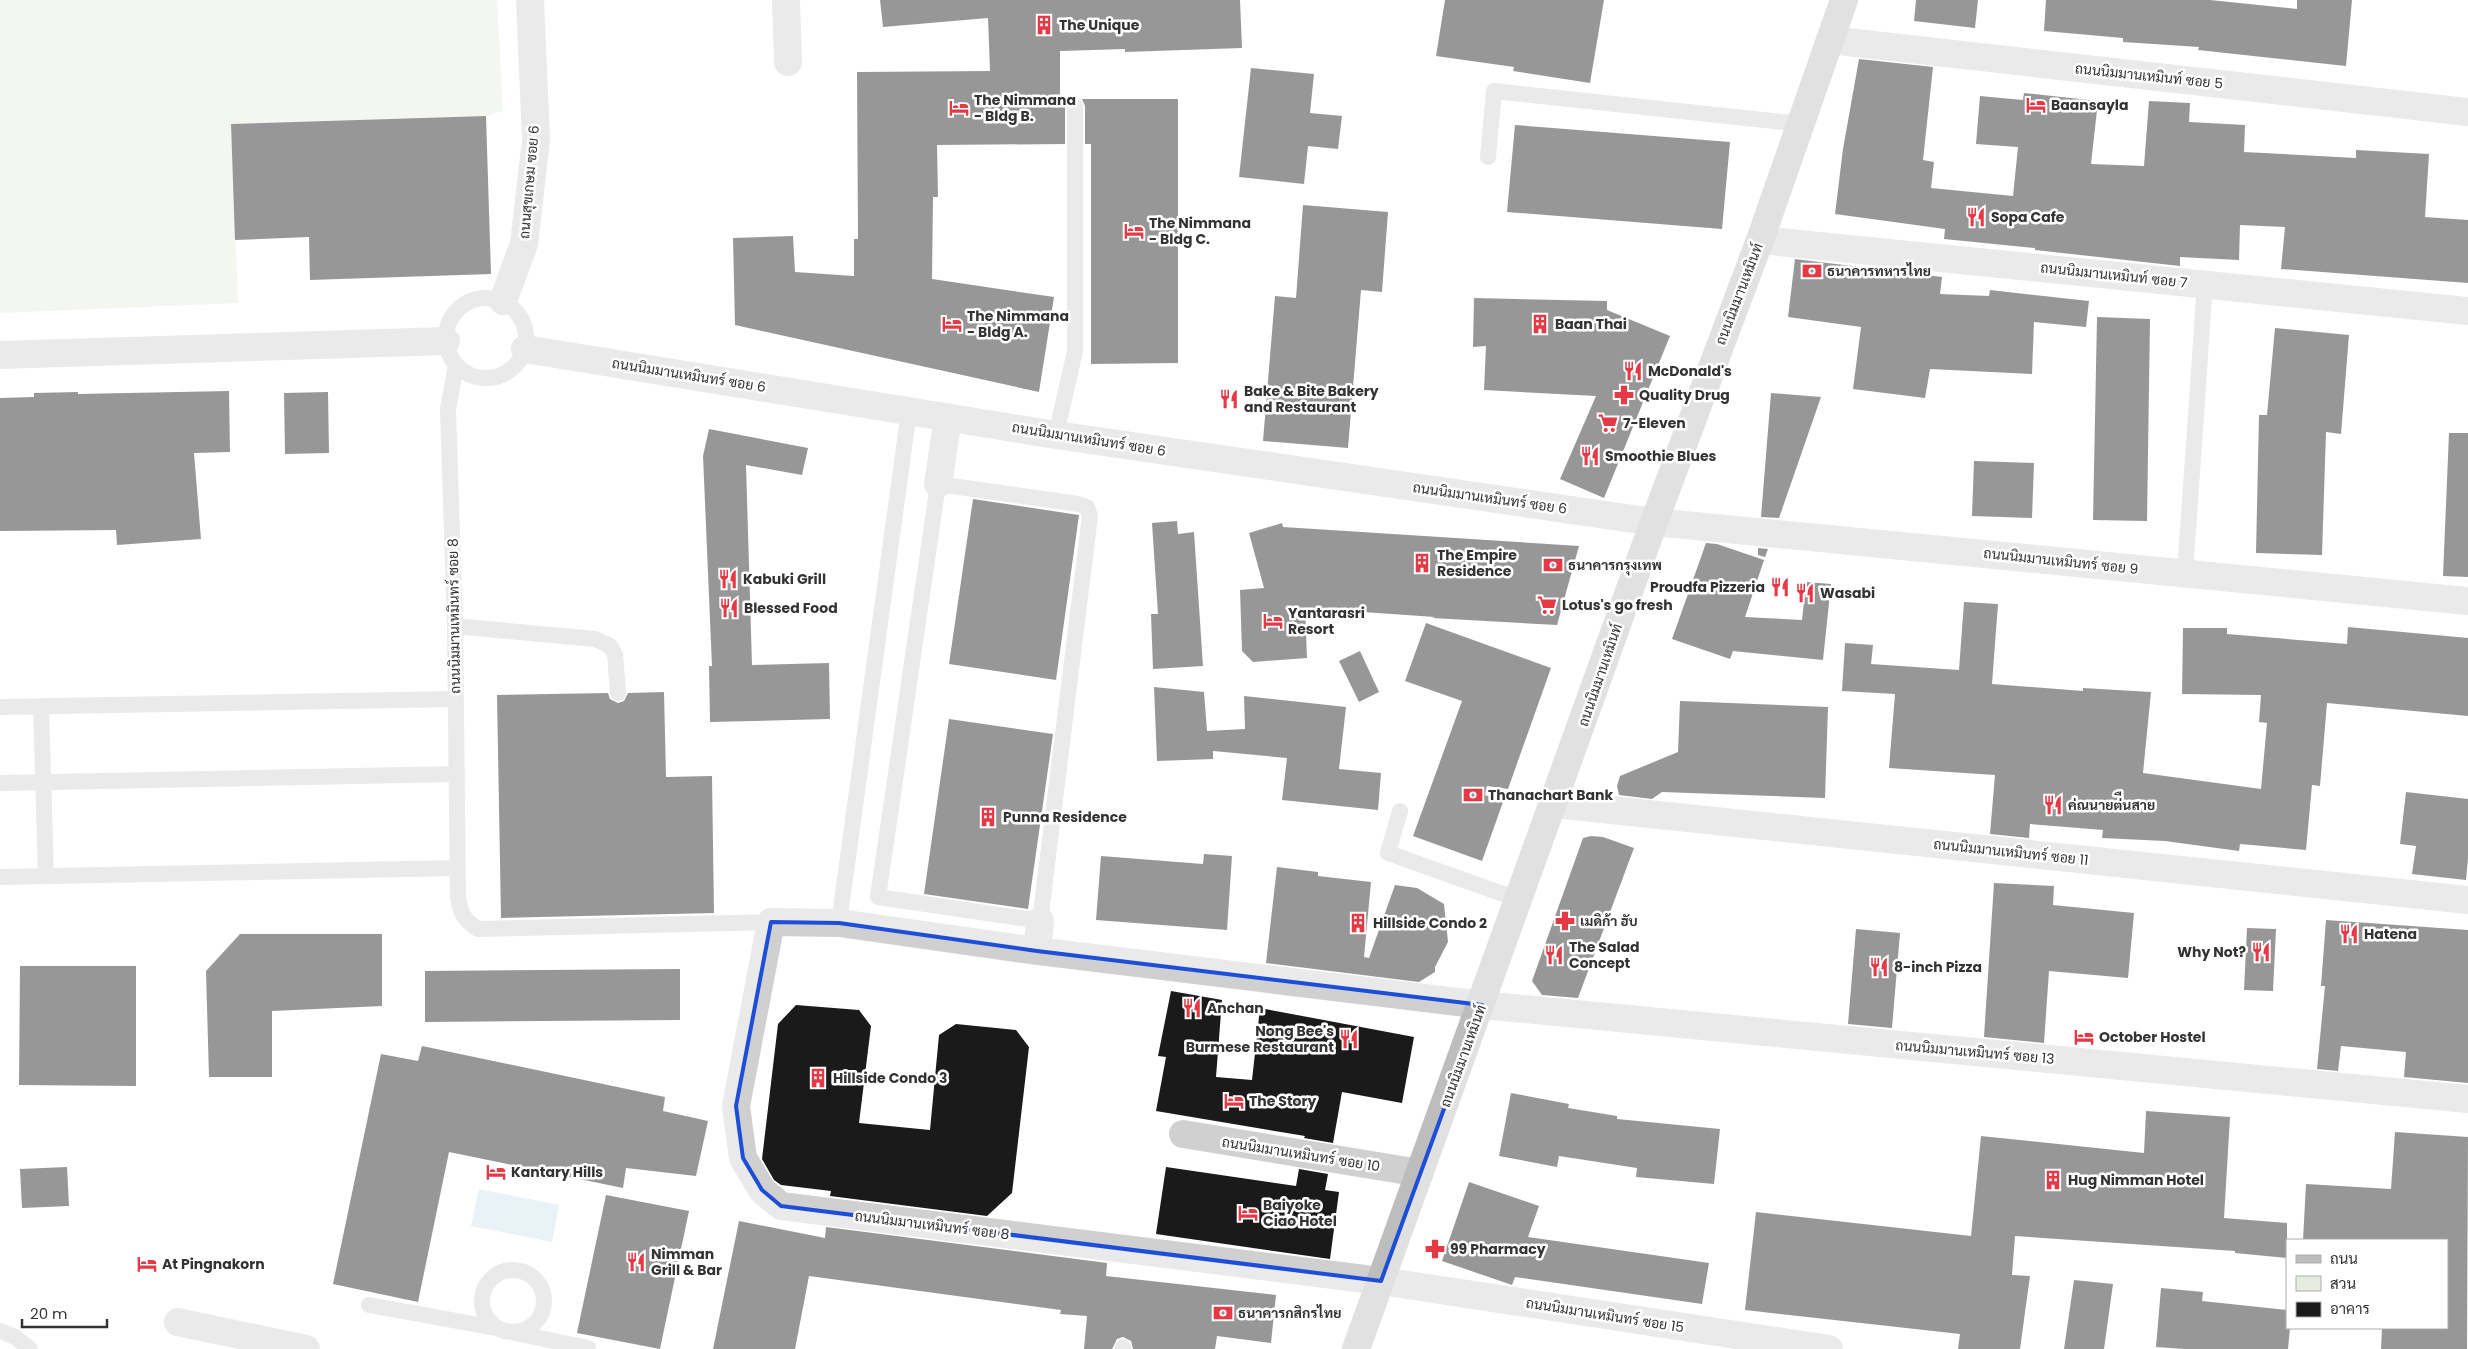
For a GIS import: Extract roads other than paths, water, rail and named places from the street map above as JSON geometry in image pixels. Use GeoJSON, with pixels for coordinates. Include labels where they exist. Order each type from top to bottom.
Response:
{"type":"FeatureCollection","features":[{"type":"Feature","properties":{"kind":"main road","name":"ถนนนิมมานเหมินท์"},"geometry":{"type":"LineString","coordinates":[[1356,1349],[1520,900],[1654,522],[1760,240],[1844,0]]}},
{"type":"Feature","properties":{"kind":"street","name":"ถนนสุขเกษม ซอย 6"},"geometry":{"type":"LineString","coordinates":[[504,302],[524,244],[536,140],[530,0]]}},
{"type":"Feature","properties":{"kind":"street"},"geometry":{"type":"LineString","coordinates":[[786,0],[788,62]]}},
{"type":"Feature","properties":{"kind":"street","name":"ถนนนิมมานเหมินท์ ซอย 5"},"geometry":{"type":"LineString","coordinates":[[1830,40],[2468,112]]}},
{"type":"Feature","properties":{"kind":"street","name":"ถนนนิมมานเหมินท์ ซอย 7"},"geometry":{"type":"LineString","coordinates":[[1760,240],[2468,311]]}},
{"type":"Feature","properties":{"kind":"street","name":"ถนนนิมมานเหมินทร์ ซอย 6"},"geometry":{"type":"LineString","coordinates":[[525,349],[1056,435],[1654,522]]}},
{"type":"Feature","properties":{"kind":"street"},"geometry":{"type":"LineString","coordinates":[[0,355],[451,353]]}},
{"type":"Feature","properties":{"kind":"street"},"geometry":{"type":"LineString","coordinates":[[938,484],[948,417]]}},
{"type":"Feature","properties":{"kind":"street","name":"ถนนนิมมานเหมินทร์ ซอย 9"},"geometry":{"type":"LineString","coordinates":[[1654,522],[2468,601]]}},
{"type":"Feature","properties":{"kind":"street","name":"ถนนนิมมานเหมินทร์ ซอย 11"},"geometry":{"type":"LineString","coordinates":[[1554,804],[2468,900]]}},
{"type":"Feature","properties":{"kind":"street"},"geometry":{"type":"LineString","coordinates":[[1037,952],[1040,921]]}},
{"type":"Feature","properties":{"kind":"street","name":"ถนนนิมมานเหมินทร์ ซอย 13"},"geometry":{"type":"LineString","coordinates":[[771,922],[839,923],[1037,952],[1482,1005],[2468,1099]]}},
{"type":"Feature","properties":{"kind":"street","name":"ถนนนิมมานเหมินทร์ ซอย 8"},"geometry":{"type":"LineString","coordinates":[[771,922],[736,1106],[743,1158],[762,1190],[781,1206],[1381,1281]]}},
{"type":"Feature","properties":{"kind":"street","name":"ถนนนิมมานเหมินทร์ ซอย 10"},"geometry":{"type":"LineString","coordinates":[[1183,1134],[1420,1174]]}},
{"type":"Feature","properties":{"kind":"street","name":"ถนนนิมมานเหมินทร์ ซอย 15"},"geometry":{"type":"LineString","coordinates":[[1381,1281],[1829,1349]]}},
{"type":"Feature","properties":{"kind":"street"},"geometry":{"type":"LineString","coordinates":[[178,1322],[223,1340],[306,1349]]}},
{"type":"Feature","properties":{"kind":"lane"},"geometry":{"type":"LineString","coordinates":[[1488,157],[1494,91],[1800,124]]}},
{"type":"Feature","properties":{"kind":"lane"},"geometry":{"type":"LineString","coordinates":[[1056,435],[1075,351],[1075,106]]}},
{"type":"Feature","properties":{"kind":"lane"},"geometry":{"type":"LineString","coordinates":[[2185,574],[2205,284]]}},
{"type":"Feature","properties":{"kind":"lane"},"geometry":{"type":"LineString","coordinates":[[480,298],[504,302],[513,308],[525,326],[525,349],[520,360],[502,376],[490,378],[477,377],[451,353],[446,330],[451,318],[468,302],[480,298]]}},
{"type":"Feature","properties":{"kind":"lane","name":"ถนนนิมมานเหมินทร์ ซอย 8"},"geometry":{"type":"LineString","coordinates":[[451,353],[448,409],[455,626],[458,868],[460,912],[465,921],[478,930],[771,922]]}},
{"type":"Feature","properties":{"kind":"lane"},"geometry":{"type":"LineString","coordinates":[[839,923],[909,411]]}},
{"type":"Feature","properties":{"kind":"lane"},"geometry":{"type":"LineString","coordinates":[[938,484],[1078,504],[1087,507],[1090,516],[1040,921],[878,897],[938,484]]}},
{"type":"Feature","properties":{"kind":"lane"},"geometry":{"type":"LineString","coordinates":[[455,626],[595,639],[610,646],[614,654],[617,664],[618,693]]}},
{"type":"Feature","properties":{"kind":"lane"},"geometry":{"type":"LineString","coordinates":[[0,707],[456,699]]}},
{"type":"Feature","properties":{"kind":"lane"},"geometry":{"type":"LineString","coordinates":[[40,706],[46,876]]}},
{"type":"Feature","properties":{"kind":"lane"},"geometry":{"type":"LineString","coordinates":[[0,783],[457,774]]}},
{"type":"Feature","properties":{"kind":"lane"},"geometry":{"type":"LineString","coordinates":[[1400,811],[1388,853],[1520,900]]}},
{"type":"Feature","properties":{"kind":"lane"},"geometry":{"type":"LineString","coordinates":[[0,877],[458,868]]}},
{"type":"Feature","properties":{"kind":"lane"},"geometry":{"type":"LineString","coordinates":[[496,1328],[483,1312],[483,1292],[487,1283],[504,1271],[524,1271],[539,1283],[545,1301],[544,1310],[533,1326],[515,1333]]}},
{"type":"Feature","properties":{"kind":"lane"},"geometry":{"type":"LineString","coordinates":[[369,1305],[496,1328],[548,1344],[588,1348]]}},
{"type":"Feature","properties":{"kind":"lane"},"geometry":{"type":"LineString","coordinates":[[0,1331],[15,1337],[30,1349]]}},
{"type":"Feature","properties":{"kind":"water"},"geometry":{"type":"Polygon","coordinates":[[[479,1189],[559,1205],[552,1242],[471,1226],[479,1189]]]}},
{"type":"Feature","properties":{"kind":"place","name":"The Unique"},"geometry":{"type":"Point","coordinates":[1044,25]}},
{"type":"Feature","properties":{"kind":"place","name":"Baansayla"},"geometry":{"type":"Point","coordinates":[2036,105]}},
{"type":"Feature","properties":{"kind":"place","name":"The Nimmana - Bldg B."},"geometry":{"type":"Point","coordinates":[959,108]}},
{"type":"Feature","properties":{"kind":"place","name":"Sopa Cafe"},"geometry":{"type":"Point","coordinates":[1976,217]}},
{"type":"Feature","properties":{"kind":"place","name":"The Nimmana - Bldg C."},"geometry":{"type":"Point","coordinates":[1134,231]}},
{"type":"Feature","properties":{"kind":"place","name":"ธนาคารทหารไทย"},"geometry":{"type":"Point","coordinates":[1812,271]}},
{"type":"Feature","properties":{"kind":"place","name":"The Nimmana - Bldg A."},"geometry":{"type":"Point","coordinates":[952,324]}},
{"type":"Feature","properties":{"kind":"place","name":"Baan Thai"},"geometry":{"type":"Point","coordinates":[1540,324]}},
{"type":"Feature","properties":{"kind":"place","name":"McDonald's"},"geometry":{"type":"Point","coordinates":[1633,371]}},
{"type":"Feature","properties":{"kind":"place","name":"Quality Drug"},"geometry":{"type":"Point","coordinates":[1624,395]}},
{"type":"Feature","properties":{"kind":"place","name":"Bake & Bite Bakery and Restaurant"},"geometry":{"type":"Point","coordinates":[1229,399]}},
{"type":"Feature","properties":{"kind":"place","name":"7-Eleven"},"geometry":{"type":"Point","coordinates":[1608,423]}},
{"type":"Feature","properties":{"kind":"place","name":"Smoothie Blues"},"geometry":{"type":"Point","coordinates":[1590,456]}},
{"type":"Feature","properties":{"kind":"place","name":"The Empire Residence"},"geometry":{"type":"Point","coordinates":[1422,563]}},
{"type":"Feature","properties":{"kind":"place","name":"ธนาคารกรุงเทพ"},"geometry":{"type":"Point","coordinates":[1553,565]}},
{"type":"Feature","properties":{"kind":"place","name":"Kabuki Grill"},"geometry":{"type":"Point","coordinates":[728,579]}},
{"type":"Feature","properties":{"kind":"place","name":"Proudfa Pizzeria"},"geometry":{"type":"Point","coordinates":[1780,587]}},
{"type":"Feature","properties":{"kind":"place","name":"Wasabi"},"geometry":{"type":"Point","coordinates":[1805,593]}},
{"type":"Feature","properties":{"kind":"place","name":"Lotus's go fresh"},"geometry":{"type":"Point","coordinates":[1547,605]}},
{"type":"Feature","properties":{"kind":"place","name":"Blessed Food"},"geometry":{"type":"Point","coordinates":[729,608]}},
{"type":"Feature","properties":{"kind":"place","name":"Yantarasri Resort"},"geometry":{"type":"Point","coordinates":[1273,621]}},
{"type":"Feature","properties":{"kind":"place","name":"Thanachart Bank"},"geometry":{"type":"Point","coordinates":[1473,795]}},
{"type":"Feature","properties":{"kind":"place","name":"ค่ณนายต่ืนสาย"},"geometry":{"type":"Point","coordinates":[2053,805]}},
{"type":"Feature","properties":{"kind":"place","name":"Punna Residence"},"geometry":{"type":"Point","coordinates":[988,817]}},
{"type":"Feature","properties":{"kind":"place","name":"เมดิก้า ฮับ"},"geometry":{"type":"Point","coordinates":[1565,921]}},
{"type":"Feature","properties":{"kind":"place","name":"Hillside Condo 2"},"geometry":{"type":"Point","coordinates":[1358,923]}},
{"type":"Feature","properties":{"kind":"place","name":"Hatena"},"geometry":{"type":"Point","coordinates":[2349,934]}},
{"type":"Feature","properties":{"kind":"place","name":"Why Not?"},"geometry":{"type":"Point","coordinates":[2261,952]}},
{"type":"Feature","properties":{"kind":"place","name":"The Salad Concept"},"geometry":{"type":"Point","coordinates":[1554,955]}},
{"type":"Feature","properties":{"kind":"place","name":"8-inch Pizza"},"geometry":{"type":"Point","coordinates":[1879,967]}},
{"type":"Feature","properties":{"kind":"place","name":"Anchan"},"geometry":{"type":"Point","coordinates":[1192,1008]}},
{"type":"Feature","properties":{"kind":"place","name":"October Hostel"},"geometry":{"type":"Point","coordinates":[2084,1037]}},
{"type":"Feature","properties":{"kind":"place","name":"Nong Bee's Burmese Restaurant"},"geometry":{"type":"Point","coordinates":[1349,1039]}},
{"type":"Feature","properties":{"kind":"place","name":"Hillside Condo 3"},"geometry":{"type":"Point","coordinates":[818,1078]}},
{"type":"Feature","properties":{"kind":"place","name":"The Story"},"geometry":{"type":"Point","coordinates":[1234,1101]}},
{"type":"Feature","properties":{"kind":"place","name":"Kantary Hills"},"geometry":{"type":"Point","coordinates":[496,1172]}},
{"type":"Feature","properties":{"kind":"place","name":"Hug Nimman Hotel"},"geometry":{"type":"Point","coordinates":[2053,1180]}},
{"type":"Feature","properties":{"kind":"place","name":"Baiyoke Ciao Hotel"},"geometry":{"type":"Point","coordinates":[1248,1213]}},
{"type":"Feature","properties":{"kind":"place","name":"99 Pharmacy"},"geometry":{"type":"Point","coordinates":[1435,1249]}},
{"type":"Feature","properties":{"kind":"place","name":"Nimman Grill & Bar"},"geometry":{"type":"Point","coordinates":[636,1262]}},
{"type":"Feature","properties":{"kind":"place","name":"At Pingnakorn"},"geometry":{"type":"Point","coordinates":[147,1264]}},
{"type":"Feature","properties":{"kind":"place","name":"ธนาคารกสิกรไทย"},"geometry":{"type":"Point","coordinates":[1223,1313]}}]}
